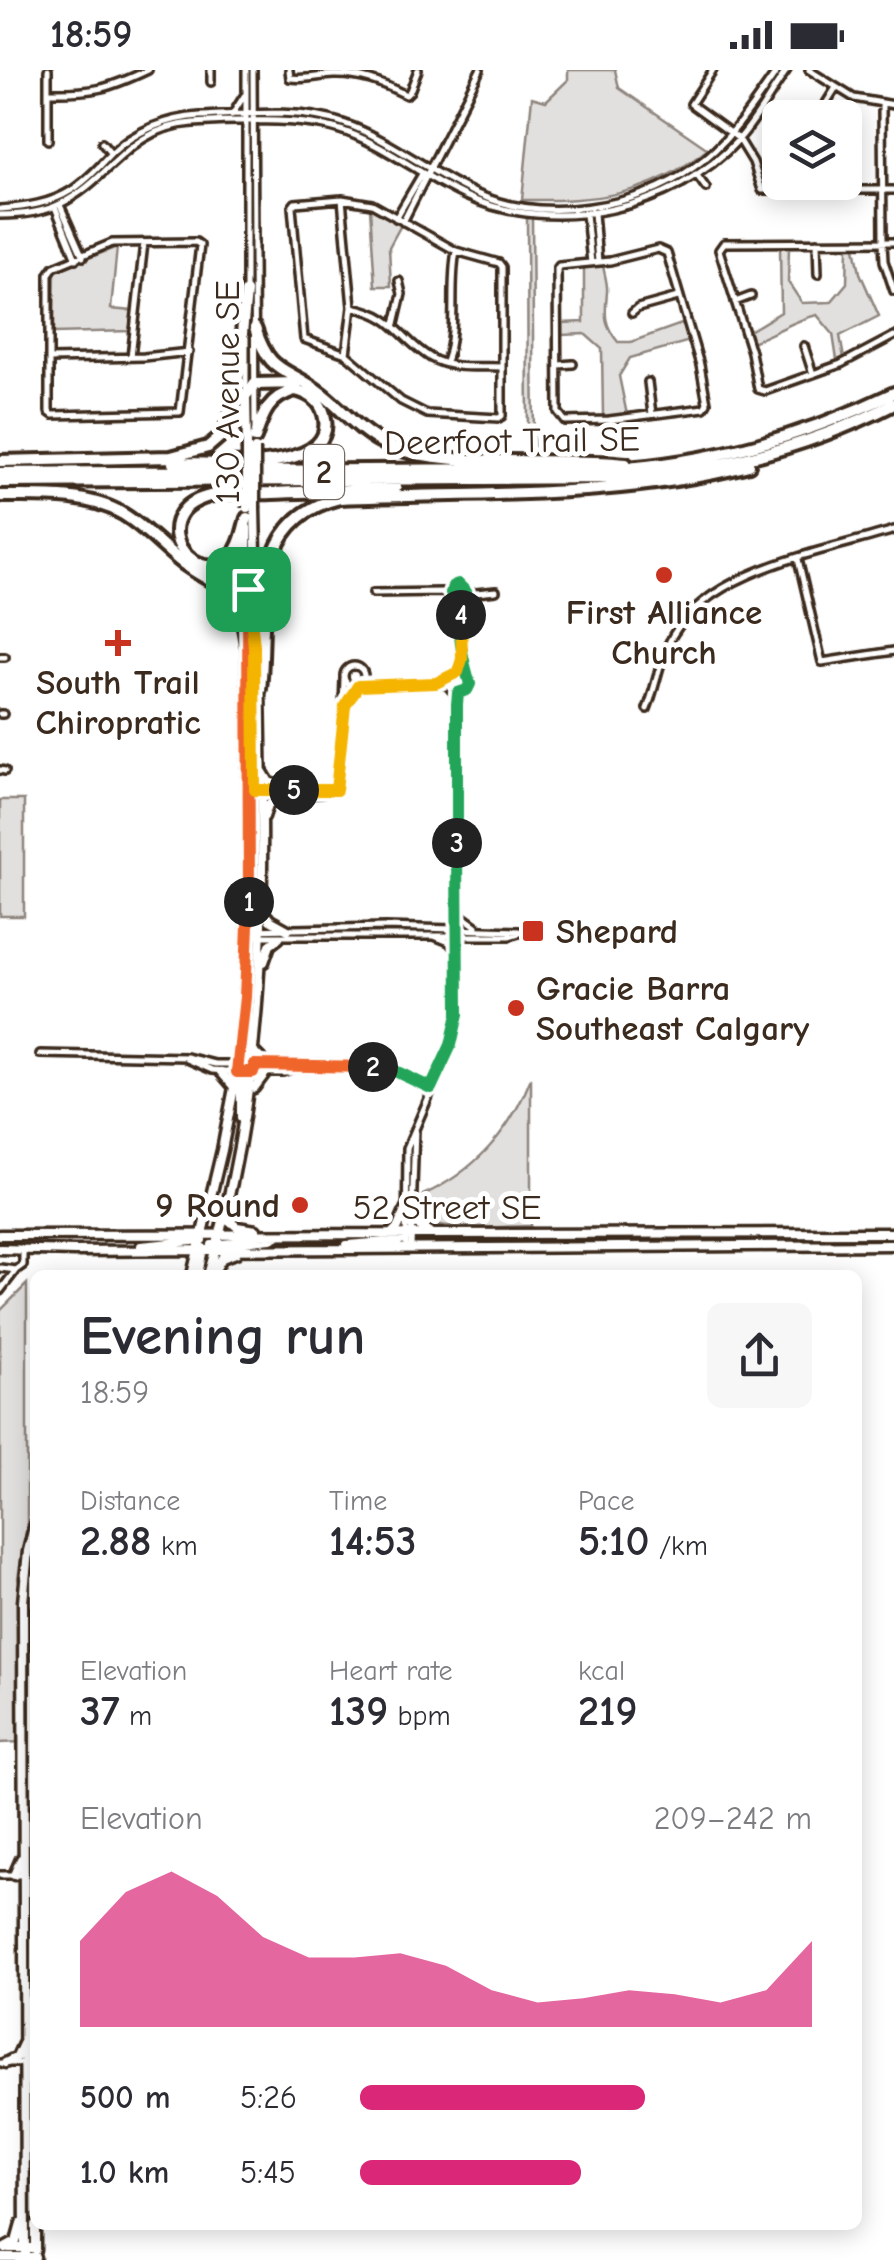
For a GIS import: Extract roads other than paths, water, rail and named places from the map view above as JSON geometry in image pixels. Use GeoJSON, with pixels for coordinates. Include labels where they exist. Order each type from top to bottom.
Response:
{"type":"FeatureCollection","features":[{"type":"Feature","properties":{"kind":"highway"},"geometry":{"type":"LineString","coordinates":[[0,461],[170,457],[208,447],[223,434],[234,407],[246,292]]}},
{"type":"Feature","properties":{"kind":"highway"},"geometry":{"type":"LineString","coordinates":[[255,328],[261,347],[273,364],[308,385],[361,430],[384,444],[410,452],[470,458],[647,466]]}},
{"type":"Feature","properties":{"kind":"highway"},"geometry":{"type":"LineString","coordinates":[[246,395],[255,384],[281,381],[308,385]]}},
{"type":"Feature","properties":{"kind":"highway","name":"Deerfoot Trail SE"},"geometry":{"type":"LineString","coordinates":[[0,472],[570,471],[647,466],[757,446],[810,429],[894,390]]}},
{"type":"Feature","properties":{"kind":"highway"},"geometry":{"type":"LineString","coordinates":[[114,471],[134,464],[291,459],[312,450],[324,435],[321,406],[303,392],[289,391],[266,408],[252,445]]}},
{"type":"Feature","properties":{"kind":"highway","name":"Deerfoot Trail SE"},"geometry":{"type":"LineString","coordinates":[[0,482],[590,480],[662,474],[716,466],[814,438],[894,404]]}},
{"type":"Feature","properties":{"kind":"highway"},"geometry":{"type":"LineString","coordinates":[[260,689],[265,596],[272,556],[291,524],[322,502],[637,488],[762,461],[814,438]]}},
{"type":"Feature","properties":{"kind":"highway"},"geometry":{"type":"LineString","coordinates":[[250,512],[238,546],[221,563],[196,563],[185,556],[176,531],[182,512],[197,500],[213,495],[367,490],[444,481]]}},
{"type":"Feature","properties":{"kind":"highway"},"geometry":{"type":"LineString","coordinates":[[0,496],[67,498],[104,506],[131,520],[185,564],[235,596],[247,644]]}},
{"type":"Feature","properties":{"kind":"highway"},"geometry":{"type":"LineString","coordinates":[[185,564],[206,572],[251,568]]}},
{"type":"Feature","properties":{"kind":"main road","name":"130 Avenue SE"},"geometry":{"type":"LineString","coordinates":[[210,1270],[213,1190],[238,1069],[256,932],[263,912],[262,821],[254,792],[261,767],[260,689],[251,568],[252,445],[246,395]]}},
{"type":"Feature","properties":{"kind":"main road","name":"130 Avenue SE"},"geometry":{"type":"LineString","coordinates":[[196,1270],[224,1215],[243,1131],[262,966],[256,932],[254,874],[249,867],[254,792],[247,644],[251,568]]}},
{"type":"Feature","properties":{"kind":"main road"},"geometry":{"type":"LineString","coordinates":[[248,589],[254,646],[254,792]]}},
{"type":"Feature","properties":{"kind":"main road"},"geometry":{"type":"LineString","coordinates":[[261,767],[269,782],[287,790]]}},
{"type":"Feature","properties":{"kind":"main road"},"geometry":{"type":"LineString","coordinates":[[262,821],[268,805],[277,796]]}},
{"type":"Feature","properties":{"kind":"main road"},"geometry":{"type":"LineString","coordinates":[[263,912],[288,930]]}},
{"type":"Feature","properties":{"kind":"main road"},"geometry":{"type":"LineString","coordinates":[[262,966],[270,946],[279,938]]}},
{"type":"Feature","properties":{"kind":"main road"},"geometry":{"type":"LineString","coordinates":[[245,997],[252,1067]]}},
{"type":"Feature","properties":{"kind":"main road"},"geometry":{"type":"LineString","coordinates":[[250,1096],[267,1069],[255,1053]]}},
{"type":"Feature","properties":{"kind":"main road"},"geometry":{"type":"LineString","coordinates":[[238,1069],[243,1131]]}},
{"type":"Feature","properties":{"kind":"main road"},"geometry":{"type":"LineString","coordinates":[[220,1072],[234,1088]]}},
{"type":"Feature","properties":{"kind":"main road"},"geometry":{"type":"LineString","coordinates":[[185,1234],[200,1222],[213,1190]]}},
{"type":"Feature","properties":{"kind":"main road"},"geometry":{"type":"LineString","coordinates":[[409,1208],[416,1224],[439,1234]]}},
{"type":"Feature","properties":{"kind":"main road"},"geometry":{"type":"LineString","coordinates":[[390,1235],[409,1208]]}},
{"type":"Feature","properties":{"kind":"main road"},"geometry":{"type":"LineString","coordinates":[[117,1250],[271,1239],[274,1234],[236,1227],[224,1215]]}},
{"type":"Feature","properties":{"kind":"main road","name":"52 Street SE"},"geometry":{"type":"LineString","coordinates":[[0,1235],[185,1234],[208,1242],[258,1249],[338,1249],[439,1234],[894,1234]]}},
{"type":"Feature","properties":{"kind":"main road","name":"52 Street SE"},"geometry":{"type":"LineString","coordinates":[[274,1234],[390,1235],[408,1241],[894,1245]]}},
{"type":"Feature","properties":{"kind":"main road","name":"52 Street SE"},"geometry":{"type":"LineString","coordinates":[[0,1249],[163,1251],[208,1242]]}},
{"type":"Feature","properties":{"kind":"main road"},"geometry":{"type":"LineString","coordinates":[[214,1270],[227,1255],[258,1249]]}},
{"type":"Feature","properties":{"kind":"main road"},"geometry":{"type":"LineString","coordinates":[[163,1251],[185,1258],[191,1270]]}},
{"type":"Feature","properties":{"kind":"main road"},"geometry":{"type":"LineString","coordinates":[[2,2254],[16,2242],[21,2228],[30,2063],[19,1875],[24,1845],[26,1568],[30,1548]]}},
{"type":"Feature","properties":{"kind":"main road"},"geometry":{"type":"LineString","coordinates":[[26,1568],[30,1563]]}},
{"type":"Feature","properties":{"kind":"main road"},"geometry":{"type":"LineString","coordinates":[[26,1568],[30,1575]]}},
{"type":"Feature","properties":{"kind":"main road"},"geometry":{"type":"LineString","coordinates":[[19,1875],[30,1859]]}},
{"type":"Feature","properties":{"kind":"main road"},"geometry":{"type":"LineString","coordinates":[[19,1875],[30,1885]]}},
{"type":"Feature","properties":{"kind":"main road"},"geometry":{"type":"LineString","coordinates":[[2,2063],[14,2061],[20,2054],[26,2029]]}},
{"type":"Feature","properties":{"kind":"main road"},"geometry":{"type":"LineString","coordinates":[[25,2165],[30,2255]]}},
{"type":"Feature","properties":{"kind":"main road"},"geometry":{"type":"LineString","coordinates":[[30,2255],[34,2230]]}},
{"type":"Feature","properties":{"kind":"main road"},"geometry":{"type":"LineString","coordinates":[[2,2254],[30,2255]]}},
{"type":"Feature","properties":{"kind":"street"},"geometry":{"type":"LineString","coordinates":[[48,70],[48,140]]}},
{"type":"Feature","properties":{"kind":"street"},"geometry":{"type":"LineString","coordinates":[[48,92],[102,90],[148,70]]}},
{"type":"Feature","properties":{"kind":"street"},"geometry":{"type":"LineString","coordinates":[[211,70],[211,82]]}},
{"type":"Feature","properties":{"kind":"street","name":"130 Avenue SE"},"geometry":{"type":"LineString","coordinates":[[250,70],[246,88],[250,114]]}},
{"type":"Feature","properties":{"kind":"street","name":"130 Avenue SE"},"geometry":{"type":"LineString","coordinates":[[246,395],[250,70]]}},
{"type":"Feature","properties":{"kind":"street"},"geometry":{"type":"LineString","coordinates":[[289,70],[290,78],[350,76],[380,82],[406,94],[418,70]]}},
{"type":"Feature","properties":{"kind":"street"},"geometry":{"type":"LineString","coordinates":[[400,220],[480,70]]}},
{"type":"Feature","properties":{"kind":"street"},"geometry":{"type":"LineString","coordinates":[[713,70],[691,104],[738,140],[753,162],[762,190],[894,190]]}},
{"type":"Feature","properties":{"kind":"street"},"geometry":{"type":"LineString","coordinates":[[694,172],[732,134],[778,70]]}},
{"type":"Feature","properties":{"kind":"street"},"geometry":{"type":"LineString","coordinates":[[0,212],[56,204],[93,182],[124,150],[151,134],[194,123],[312,123],[342,130],[425,176],[494,208],[526,213],[590,211],[648,198],[694,172],[738,140],[787,70]]}},
{"type":"Feature","properties":{"kind":"street"},"geometry":{"type":"LineString","coordinates":[[809,70],[854,98],[894,105]]}},
{"type":"Feature","properties":{"kind":"street"},"geometry":{"type":"LineString","coordinates":[[349,87],[350,76]]}},
{"type":"Feature","properties":{"kind":"street"},"geometry":{"type":"LineString","coordinates":[[232,115],[246,88]]}},
{"type":"Feature","properties":{"kind":"street"},"geometry":{"type":"LineString","coordinates":[[830,100],[835,89]]}},
{"type":"Feature","properties":{"kind":"street"},"geometry":{"type":"LineString","coordinates":[[882,105],[882,242],[894,291]]}},
{"type":"Feature","properties":{"kind":"street"},"geometry":{"type":"LineString","coordinates":[[56,204],[111,154],[164,122],[196,116],[250,114],[313,116],[342,122],[475,194],[508,205],[590,211]]}},
{"type":"Feature","properties":{"kind":"street","name":"130 Avenue SE"},"geometry":{"type":"LineString","coordinates":[[250,123],[254,148],[252,445]]}},
{"type":"Feature","properties":{"kind":"street"},"geometry":{"type":"LineString","coordinates":[[254,148],[267,123]]}},
{"type":"Feature","properties":{"kind":"street"},"geometry":{"type":"LineString","coordinates":[[102,142],[111,154]]}},
{"type":"Feature","properties":{"kind":"street"},"geometry":{"type":"LineString","coordinates":[[694,172],[706,188]]}},
{"type":"Feature","properties":{"kind":"street"},"geometry":{"type":"LineString","coordinates":[[342,200],[352,307],[346,354]]}},
{"type":"Feature","properties":{"kind":"street"},"geometry":{"type":"LineString","coordinates":[[342,200],[372,204],[456,252],[502,267],[502,416],[427,414],[401,401],[346,354],[304,339],[292,206],[342,200]]}},
{"type":"Feature","properties":{"kind":"street"},"geometry":{"type":"LineString","coordinates":[[56,204],[79,258]]}},
{"type":"Feature","properties":{"kind":"street"},"geometry":{"type":"LineString","coordinates":[[590,211],[595,262]]}},
{"type":"Feature","properties":{"kind":"street"},"geometry":{"type":"LineString","coordinates":[[131,357],[144,242]]}},
{"type":"Feature","properties":{"kind":"street"},"geometry":{"type":"LineString","coordinates":[[144,242],[196,242],[200,246],[182,410],[53,416],[49,274],[54,266],[112,243],[144,242]]}},
{"type":"Feature","properties":{"kind":"street"},"geometry":{"type":"LineString","coordinates":[[894,242],[724,242],[718,250],[758,389],[765,391],[813,374],[894,336]]}},
{"type":"Feature","properties":{"kind":"street"},"geometry":{"type":"LineString","coordinates":[[817,242],[818,274]]}},
{"type":"Feature","properties":{"kind":"street"},"geometry":{"type":"LineString","coordinates":[[658,250],[667,253],[696,348],[707,403],[704,408],[652,416],[565,421],[558,412],[557,268],[595,262],[658,250]]}},
{"type":"Feature","properties":{"kind":"street"},"geometry":{"type":"LineString","coordinates":[[445,363],[452,340],[452,270],[456,252]]}},
{"type":"Feature","properties":{"kind":"street"},"geometry":{"type":"LineString","coordinates":[[395,324],[402,294],[399,281]]}},
{"type":"Feature","properties":{"kind":"street"},"geometry":{"type":"LineString","coordinates":[[735,302],[751,296]]}},
{"type":"Feature","properties":{"kind":"street"},"geometry":{"type":"LineString","coordinates":[[632,313],[678,297]]}},
{"type":"Feature","properties":{"kind":"street"},"geometry":{"type":"LineString","coordinates":[[352,307],[368,310],[395,324],[432,359],[502,367]]}},
{"type":"Feature","properties":{"kind":"street"},"geometry":{"type":"LineString","coordinates":[[804,346],[813,374]]}},
{"type":"Feature","properties":{"kind":"street"},"geometry":{"type":"LineString","coordinates":[[50,359],[189,352]]}},
{"type":"Feature","properties":{"kind":"street"},"geometry":{"type":"LineString","coordinates":[[559,364],[573,364]]}},
{"type":"Feature","properties":{"kind":"street"},"geometry":{"type":"LineString","coordinates":[[648,382],[652,416]]}},
{"type":"Feature","properties":{"kind":"street"},"geometry":{"type":"LineString","coordinates":[[647,709],[674,632],[698,604],[734,582],[894,530]]}},
{"type":"Feature","properties":{"kind":"street"},"geometry":{"type":"LineString","coordinates":[[798,560],[822,662],[894,651]]}},
{"type":"Feature","properties":{"kind":"street"},"geometry":{"type":"LineString","coordinates":[[374,592],[461,595],[496,591]]}},
{"type":"Feature","properties":{"kind":"street"},"geometry":{"type":"LineString","coordinates":[[457,693],[469,687],[462,659],[461,595]]}},
{"type":"Feature","properties":{"kind":"street"},"geometry":{"type":"LineString","coordinates":[[458,672],[462,659]]}},
{"type":"Feature","properties":{"kind":"street"},"geometry":{"type":"LineString","coordinates":[[254,792],[277,796],[336,790],[344,678],[350,666],[356,666],[374,682],[384,684]]}},
{"type":"Feature","properties":{"kind":"street"},"geometry":{"type":"LineString","coordinates":[[345,706],[363,681],[364,672]]}},
{"type":"Feature","properties":{"kind":"street"},"geometry":{"type":"LineString","coordinates":[[439,683],[458,672],[467,675]]}},
{"type":"Feature","properties":{"kind":"street"},"geometry":{"type":"LineString","coordinates":[[449,686],[450,676]]}},
{"type":"Feature","properties":{"kind":"street"},"geometry":{"type":"LineString","coordinates":[[344,678],[348,684],[358,686],[439,683],[457,693],[457,1021],[451,1045],[415,1126],[408,1241]]}},
{"type":"Feature","properties":{"kind":"street"},"geometry":{"type":"LineString","coordinates":[[254,792],[327,792]]}},
{"type":"Feature","properties":{"kind":"street"},"geometry":{"type":"LineString","coordinates":[[458,912],[479,928]]}},
{"type":"Feature","properties":{"kind":"street"},"geometry":{"type":"LineString","coordinates":[[256,932],[279,938],[431,935],[458,931],[479,928],[522,932],[510,936],[458,931],[256,932]]}},
{"type":"Feature","properties":{"kind":"street"},"geometry":{"type":"LineString","coordinates":[[431,935],[450,942],[458,952]]}},
{"type":"Feature","properties":{"kind":"street"},"geometry":{"type":"LineString","coordinates":[[40,1054],[196,1057],[238,1069]]}},
{"type":"Feature","properties":{"kind":"street"},"geometry":{"type":"LineString","coordinates":[[183,1058],[220,1072],[252,1067],[292,1071],[387,1068],[431,1088]]}},
{"type":"Feature","properties":{"kind":"street"},"geometry":{"type":"LineString","coordinates":[[0,1291],[23,1266],[23,1250]]}},
{"type":"Feature","properties":{"kind":"street"},"geometry":{"type":"LineString","coordinates":[[0,1268],[16,1270]]}},
{"type":"Feature","properties":{"kind":"street"},"geometry":{"type":"LineString","coordinates":[[0,1875],[19,1875]]}},
{"type":"Feature","properties":{"kind":"street"},"geometry":{"type":"LineString","coordinates":[[2,2063],[30,2063]]}},
{"type":"Feature","properties":{"kind":"place","name":"First Alliance Church"},"geometry":{"type":"Point","coordinates":[664,575]}},
{"type":"Feature","properties":{"kind":"place","name":"South Trail Chiropratic"},"geometry":{"type":"Point","coordinates":[118,643]}},
{"type":"Feature","properties":{"kind":"place","name":"Shepard"},"geometry":{"type":"Point","coordinates":[533,931]}},
{"type":"Feature","properties":{"kind":"place","name":"Gracie Barra Southeast Calgary"},"geometry":{"type":"Point","coordinates":[516,1008]}},
{"type":"Feature","properties":{"kind":"place","name":"9 Round"},"geometry":{"type":"Point","coordinates":[300,1205]}}]}
